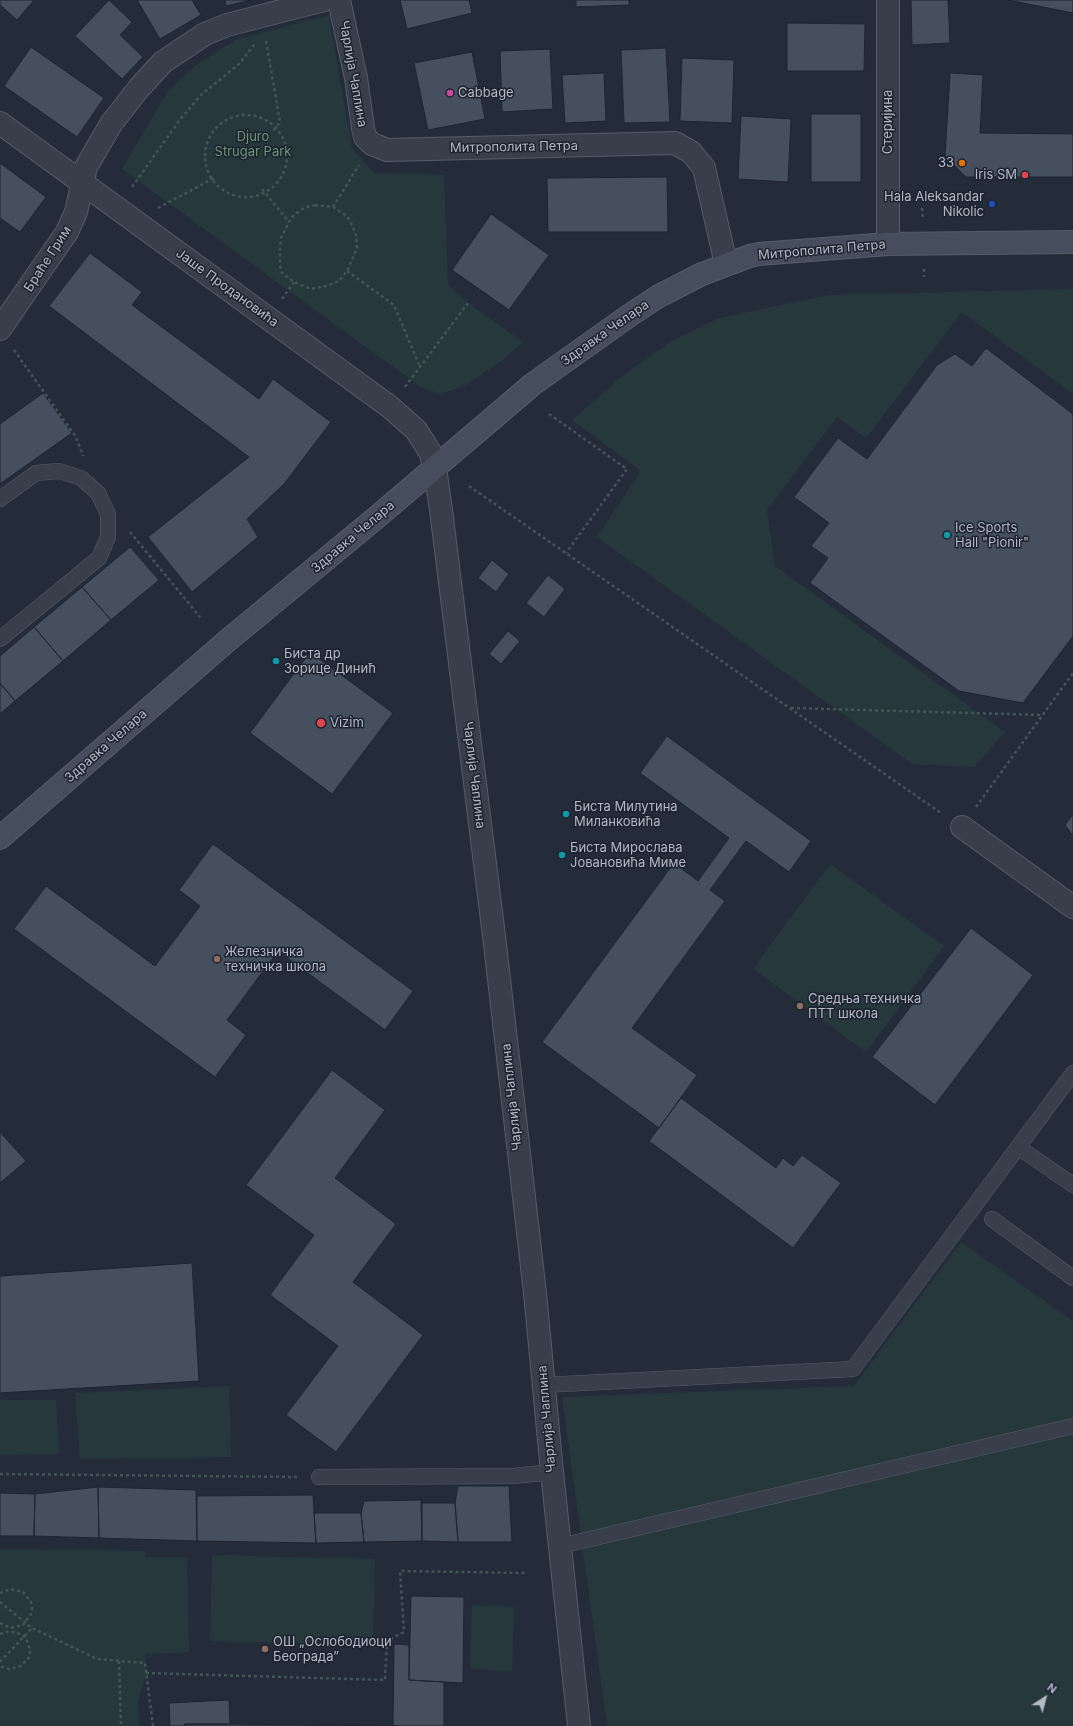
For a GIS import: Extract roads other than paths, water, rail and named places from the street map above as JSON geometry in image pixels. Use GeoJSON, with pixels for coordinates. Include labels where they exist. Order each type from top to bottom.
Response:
{"type":"FeatureCollection","features":[{"type":"Feature","properties":{"kind":"main road","name":"Митрополита Петра"},"geometry":{"type":"LineString","coordinates":[[726,264],[759,254],[888,244],[1073,242]]}},
{"type":"Feature","properties":{"kind":"main road","name":"Здравка Челара"},"geometry":{"type":"LineString","coordinates":[[0,838],[227,640],[534,384],[630,315],[680,285],[726,264]]}},
{"type":"Feature","properties":{"kind":"street"},"geometry":{"type":"LineString","coordinates":[[82,184],[89,161],[111,124],[139,88],[163,62],[205,34],[227,25],[324,0]]}},
{"type":"Feature","properties":{"kind":"street","name":"Чарлија Чаплина"},"geometry":{"type":"LineString","coordinates":[[340,0],[356,78],[363,128],[365,137],[372,144]]}},
{"type":"Feature","properties":{"kind":"street","name":"Стеријина"},"geometry":{"type":"LineString","coordinates":[[888,0],[888,244]]}},
{"type":"Feature","properties":{"kind":"street","name":"Јаше Продановића"},"geometry":{"type":"LineString","coordinates":[[0,123],[390,407],[416,430],[430,452],[435,468]]}},
{"type":"Feature","properties":{"kind":"street","name":"Митрополита Петра"},"geometry":{"type":"LineString","coordinates":[[372,144],[387,150],[675,143],[691,152],[704,168],[726,264]]}},
{"type":"Feature","properties":{"kind":"street","name":"Браће Грим"},"geometry":{"type":"LineString","coordinates":[[0,329],[67,232],[76,212],[82,184]]}},
{"type":"Feature","properties":{"kind":"street","name":"Чарлија Чаплина"},"geometry":{"type":"LineString","coordinates":[[435,468],[495,944],[544,1385],[579,1726]]}},
{"type":"Feature","properties":{"kind":"street"},"geometry":{"type":"LineString","coordinates":[[962,827],[1073,907]]}},
{"type":"Feature","properties":{"kind":"lane"},"geometry":{"type":"LineString","coordinates":[[0,499],[36,473],[59,471],[81,478],[98,493],[108,514],[108,537],[99,558],[0,639]]}},
{"type":"Feature","properties":{"kind":"lane"},"geometry":{"type":"LineString","coordinates":[[544,1385],[854,1370],[1018,1146],[1071,1080]]}},
{"type":"Feature","properties":{"kind":"lane"},"geometry":{"type":"LineString","coordinates":[[1018,1146],[1073,1185]]}},
{"type":"Feature","properties":{"kind":"lane"},"geometry":{"type":"LineString","coordinates":[[992,1219],[1073,1278]]}},
{"type":"Feature","properties":{"kind":"lane"},"geometry":{"type":"LineString","coordinates":[[560,1546],[1073,1426]]}},
{"type":"Feature","properties":{"kind":"lane"},"geometry":{"type":"LineString","coordinates":[[319,1477],[514,1476],[552,1472]]}},
{"type":"Feature","properties":{"kind":"place","name":"Cabbage"},"geometry":{"type":"Point","coordinates":[450,93]}},
{"type":"Feature","properties":{"kind":"place","name":"33"},"geometry":{"type":"Point","coordinates":[962,163]}},
{"type":"Feature","properties":{"kind":"place","name":"Iris SM"},"geometry":{"type":"Point","coordinates":[1025,175]}},
{"type":"Feature","properties":{"kind":"place","name":"Hala Aleksandar Nikolic"},"geometry":{"type":"Point","coordinates":[992,204]}},
{"type":"Feature","properties":{"kind":"place","name":"Ice Sports Hall \"Pionir\""},"geometry":{"type":"Point","coordinates":[947,535]}},
{"type":"Feature","properties":{"kind":"place","name":"Биста др Зорице Динић"},"geometry":{"type":"Point","coordinates":[276,661]}},
{"type":"Feature","properties":{"kind":"place","name":"Vizim"},"geometry":{"type":"Point","coordinates":[321,723]}},
{"type":"Feature","properties":{"kind":"place","name":"Биста Милутина Миланковића"},"geometry":{"type":"Point","coordinates":[566,814]}},
{"type":"Feature","properties":{"kind":"place","name":"Биста Мирослава Јовановића Миме"},"geometry":{"type":"Point","coordinates":[562,855]}},
{"type":"Feature","properties":{"kind":"place","name":"Железничка техничка школа"},"geometry":{"type":"Point","coordinates":[217,959]}},
{"type":"Feature","properties":{"kind":"place","name":"Средња техничка ПТТ школа"},"geometry":{"type":"Point","coordinates":[800,1006]}},
{"type":"Feature","properties":{"kind":"place","name":"ОШ „Ослободиоци Београда”"},"geometry":{"type":"Point","coordinates":[265,1649]}},
{"type":"Feature","properties":{"kind":"park label","name":"Djuro Strugar Park"},"geometry":{"type":"Point","coordinates":[253,144]}}]}
